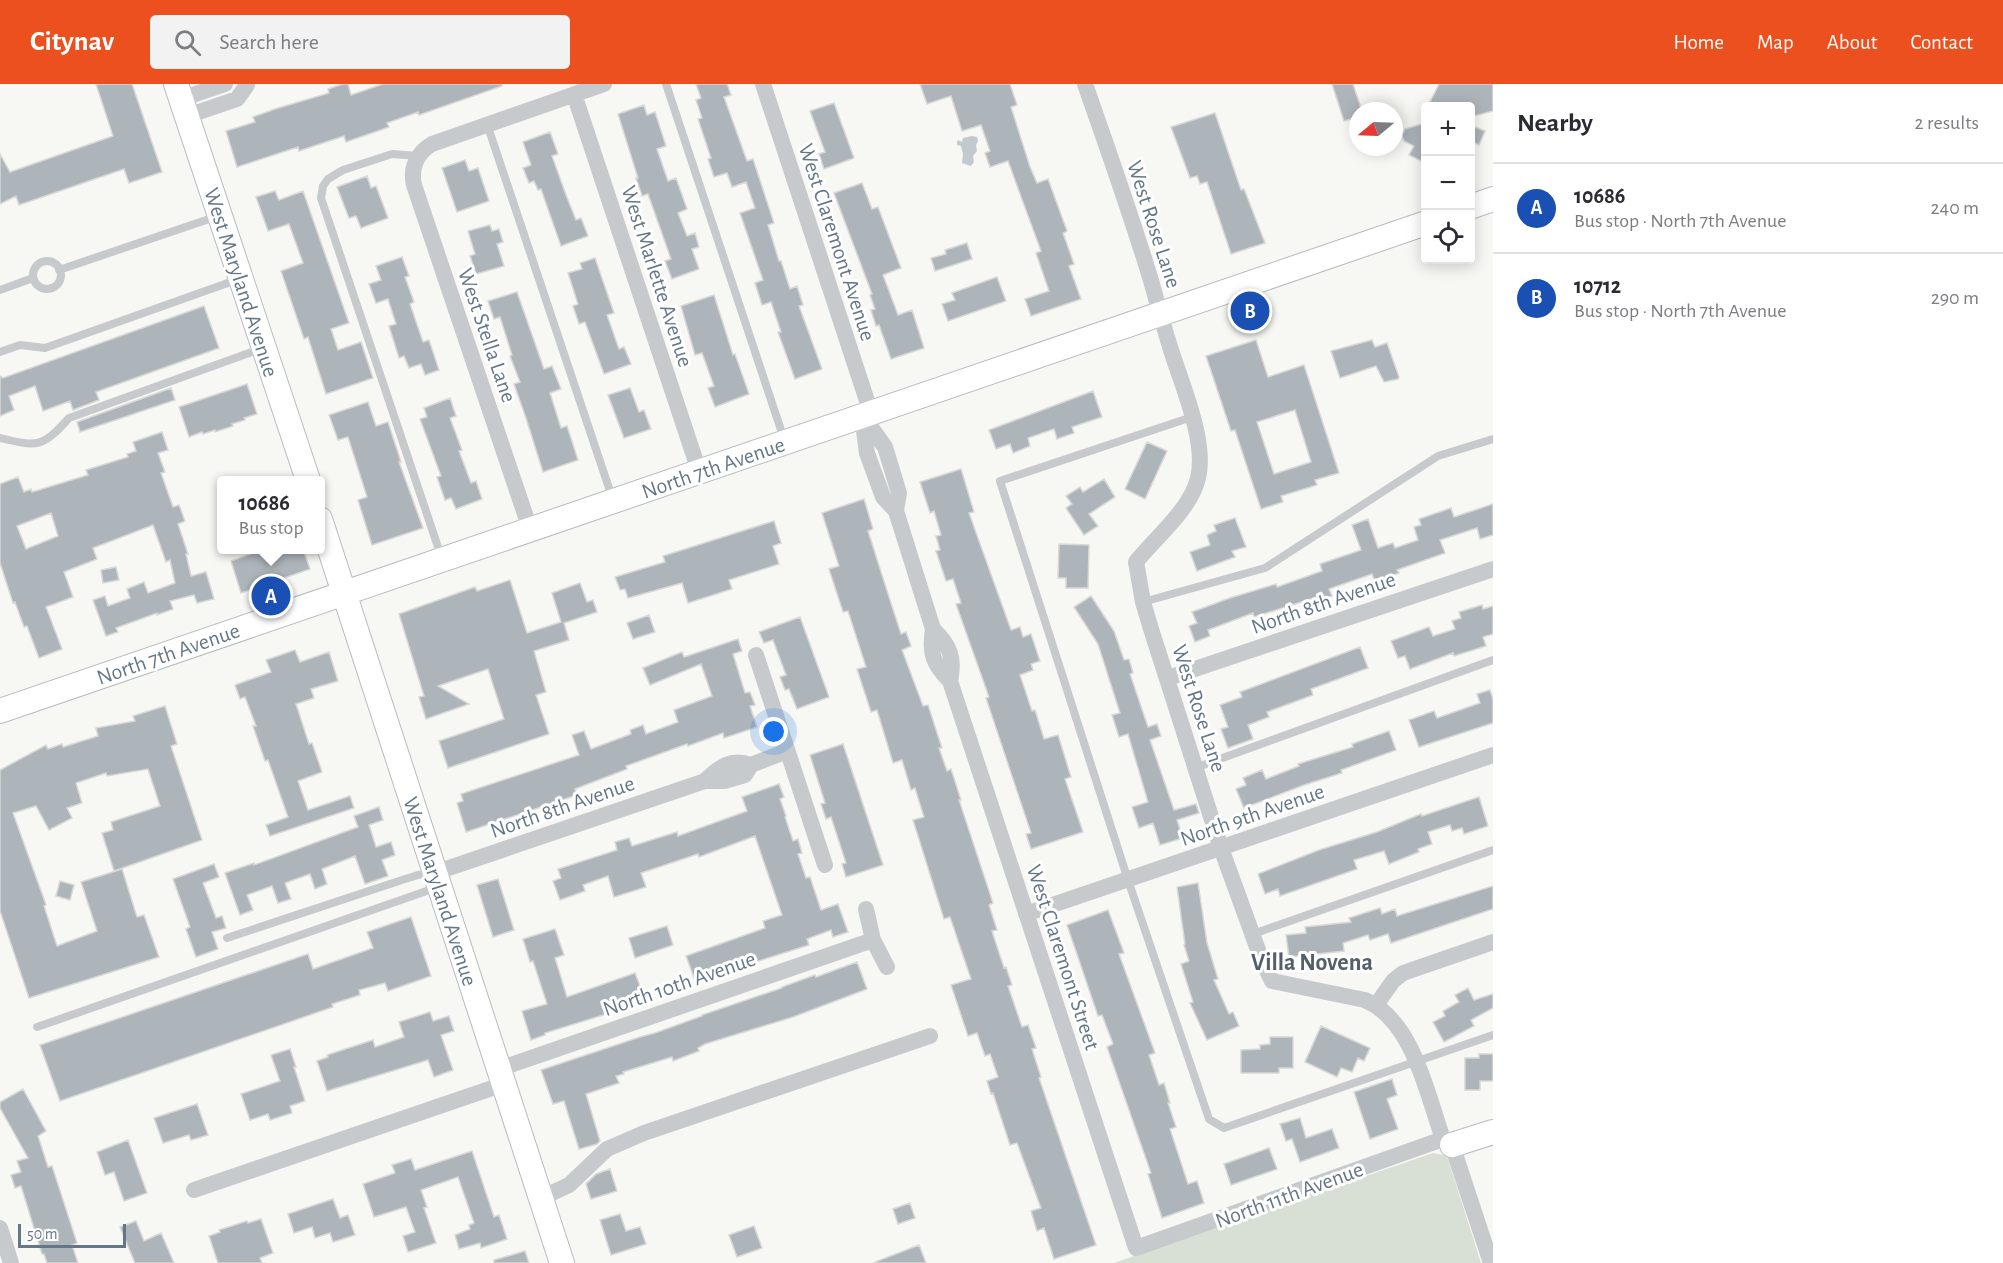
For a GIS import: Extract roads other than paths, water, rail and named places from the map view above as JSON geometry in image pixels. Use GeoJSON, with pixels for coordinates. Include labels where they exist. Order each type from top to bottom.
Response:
{"type":"FeatureCollection","features":[{"type":"Feature","properties":{"kind":"main road","name":"West Maryland Avenue"},"geometry":{"type":"LineString","coordinates":[[181,100],[307,476]]}},
{"type":"Feature","properties":{"kind":"main road"},"geometry":{"type":"LineString","coordinates":[[1475,205],[1493,200]]}},
{"type":"Feature","properties":{"kind":"main road","name":"North 7th Avenue"},"geometry":{"type":"LineString","coordinates":[[0,711],[1421,224]]}},
{"type":"Feature","properties":{"kind":"main road","name":"West Maryland Avenue"},"geometry":{"type":"LineString","coordinates":[[325,531],[561,1263]]}},
{"type":"Feature","properties":{"kind":"main road","name":"North 11th Avenue"},"geometry":{"type":"LineString","coordinates":[[1448,1142],[1493,1132]]}},
{"type":"Feature","properties":{"kind":"street"},"geometry":{"type":"LineString","coordinates":[[181,100],[225,84]]}},
{"type":"Feature","properties":{"kind":"street"},"geometry":{"type":"LineString","coordinates":[[181,100],[237,99],[246,84]]}},
{"type":"Feature","properties":{"kind":"street"},"geometry":{"type":"LineString","coordinates":[[418,156],[432,144],[604,84]]}},
{"type":"Feature","properties":{"kind":"street","name":"West Claremont Avenue"},"geometry":{"type":"LineString","coordinates":[[763,84],[867,415]]}},
{"type":"Feature","properties":{"kind":"street","name":"West Rose Lane"},"geometry":{"type":"LineString","coordinates":[[1085,84],[1152,284],[1192,417],[1200,452],[1198,479],[1189,499],[1136,562],[1143,602],[1221,848],[1261,958],[1272,981],[1365,1000],[1376,1005],[1397,1026],[1416,1061],[1448,1142],[1491,1263]]}},
{"type":"Feature","properties":{"kind":"street","name":"West Marlette Avenue"},"geometry":{"type":"LineString","coordinates":[[574,94],[699,471]]}},
{"type":"Feature","properties":{"kind":"street","name":"West Stella Lane"},"geometry":{"type":"LineString","coordinates":[[418,156],[412,173],[414,186],[530,529]]}},
{"type":"Feature","properties":{"kind":"street","name":"West Claremont Street"},"geometry":{"type":"LineString","coordinates":[[867,415],[885,447],[896,481],[899,493],[896,511]]}},
{"type":"Feature","properties":{"kind":"street","name":"West Claremont Street"},"geometry":{"type":"LineString","coordinates":[[867,415],[867,453],[883,497],[896,511],[933,629],[930,645],[938,669],[950,681],[1136,1248]]}},
{"type":"Feature","properties":{"kind":"street"},"geometry":{"type":"LineString","coordinates":[[879,486],[896,481]]}},
{"type":"Feature","properties":{"kind":"street","name":"North 8th Avenue"},"geometry":{"type":"LineString","coordinates":[[1168,678],[1493,569]]}},
{"type":"Feature","properties":{"kind":"street"},"geometry":{"type":"LineString","coordinates":[[756,655],[825,865]]}},
{"type":"Feature","properties":{"kind":"street","name":"North 8th Avenue"},"geometry":{"type":"LineString","coordinates":[[436,880],[705,781],[720,767],[741,761],[751,765],[787,751]]}},
{"type":"Feature","properties":{"kind":"street","name":"North 9th Avenue"},"geometry":{"type":"LineString","coordinates":[[1026,914],[1493,755]]}},
{"type":"Feature","properties":{"kind":"street"},"geometry":{"type":"LineString","coordinates":[[866,909],[873,940],[887,967]]}},
{"type":"Feature","properties":{"kind":"street","name":"North 10th Avenue"},"geometry":{"type":"LineString","coordinates":[[194,1190],[873,940]]}},
{"type":"Feature","properties":{"kind":"street"},"geometry":{"type":"LineString","coordinates":[[1376,1005],[1393,981],[1404,973],[1493,942]]}},
{"type":"Feature","properties":{"kind":"street"},"geometry":{"type":"LineString","coordinates":[[541,1198],[569,1185],[607,1149],[626,1141],[930,1036]]}},
{"type":"Feature","properties":{"kind":"street","name":"North 11th Avenue"},"geometry":{"type":"LineString","coordinates":[[1136,1248],[1448,1142]]}},
{"type":"Feature","properties":{"kind":"street"},"geometry":{"type":"LineString","coordinates":[[0,1228],[11,1263]]}},
{"type":"Feature","properties":{"kind":"lane"},"geometry":{"type":"LineString","coordinates":[[666,84],[785,442]]}},
{"type":"Feature","properties":{"kind":"lane"},"geometry":{"type":"LineString","coordinates":[[487,124],[613,501]]}},
{"type":"Feature","properties":{"kind":"lane"},"geometry":{"type":"LineString","coordinates":[[418,156],[392,154],[343,171],[328,178],[323,186],[321,198],[442,559]]}},
{"type":"Feature","properties":{"kind":"lane"},"geometry":{"type":"LineString","coordinates":[[59,270],[219,215]]}},
{"type":"Feature","properties":{"kind":"lane"},"geometry":{"type":"LineString","coordinates":[[42,262],[52,262],[59,270],[59,280],[54,287],[43,288],[33,278],[35,268],[42,262]]}},
{"type":"Feature","properties":{"kind":"lane"},"geometry":{"type":"LineString","coordinates":[[0,290],[33,278]]}},
{"type":"Feature","properties":{"kind":"lane"},"geometry":{"type":"LineString","coordinates":[[0,351],[20,345],[45,348],[240,278]]}},
{"type":"Feature","properties":{"kind":"lane"},"geometry":{"type":"LineString","coordinates":[[0,438],[31,445],[52,438],[69,418],[264,348]]}},
{"type":"Feature","properties":{"kind":"lane"},"geometry":{"type":"LineString","coordinates":[[1192,417],[1000,481],[1128,880],[1209,1119],[1224,1128],[1493,1035]]}},
{"type":"Feature","properties":{"kind":"lane"},"geometry":{"type":"LineString","coordinates":[[1143,602],[1265,568],[1438,456],[1493,440]]}},
{"type":"Feature","properties":{"kind":"lane"},"geometry":{"type":"LineString","coordinates":[[1196,768],[1493,660]]}},
{"type":"Feature","properties":{"kind":"lane"},"geometry":{"type":"LineString","coordinates":[[1253,934],[1493,850]]}},
{"type":"Feature","properties":{"kind":"lane"},"geometry":{"type":"LineString","coordinates":[[227,938],[418,875],[436,880]]}},
{"type":"Feature","properties":{"kind":"lane"},"geometry":{"type":"LineString","coordinates":[[37,1027],[436,880]]}},
{"type":"Feature","properties":{"kind":"place","name":"10712"},"geometry":{"type":"Point","coordinates":[1250,311]}},
{"type":"Feature","properties":{"kind":"place","name":"10686"},"geometry":{"type":"Point","coordinates":[271,596]}},
{"type":"Feature","properties":{"kind":"district","name":"Villa Novena"},"geometry":{"type":"Point","coordinates":[1312,962]}}]}
